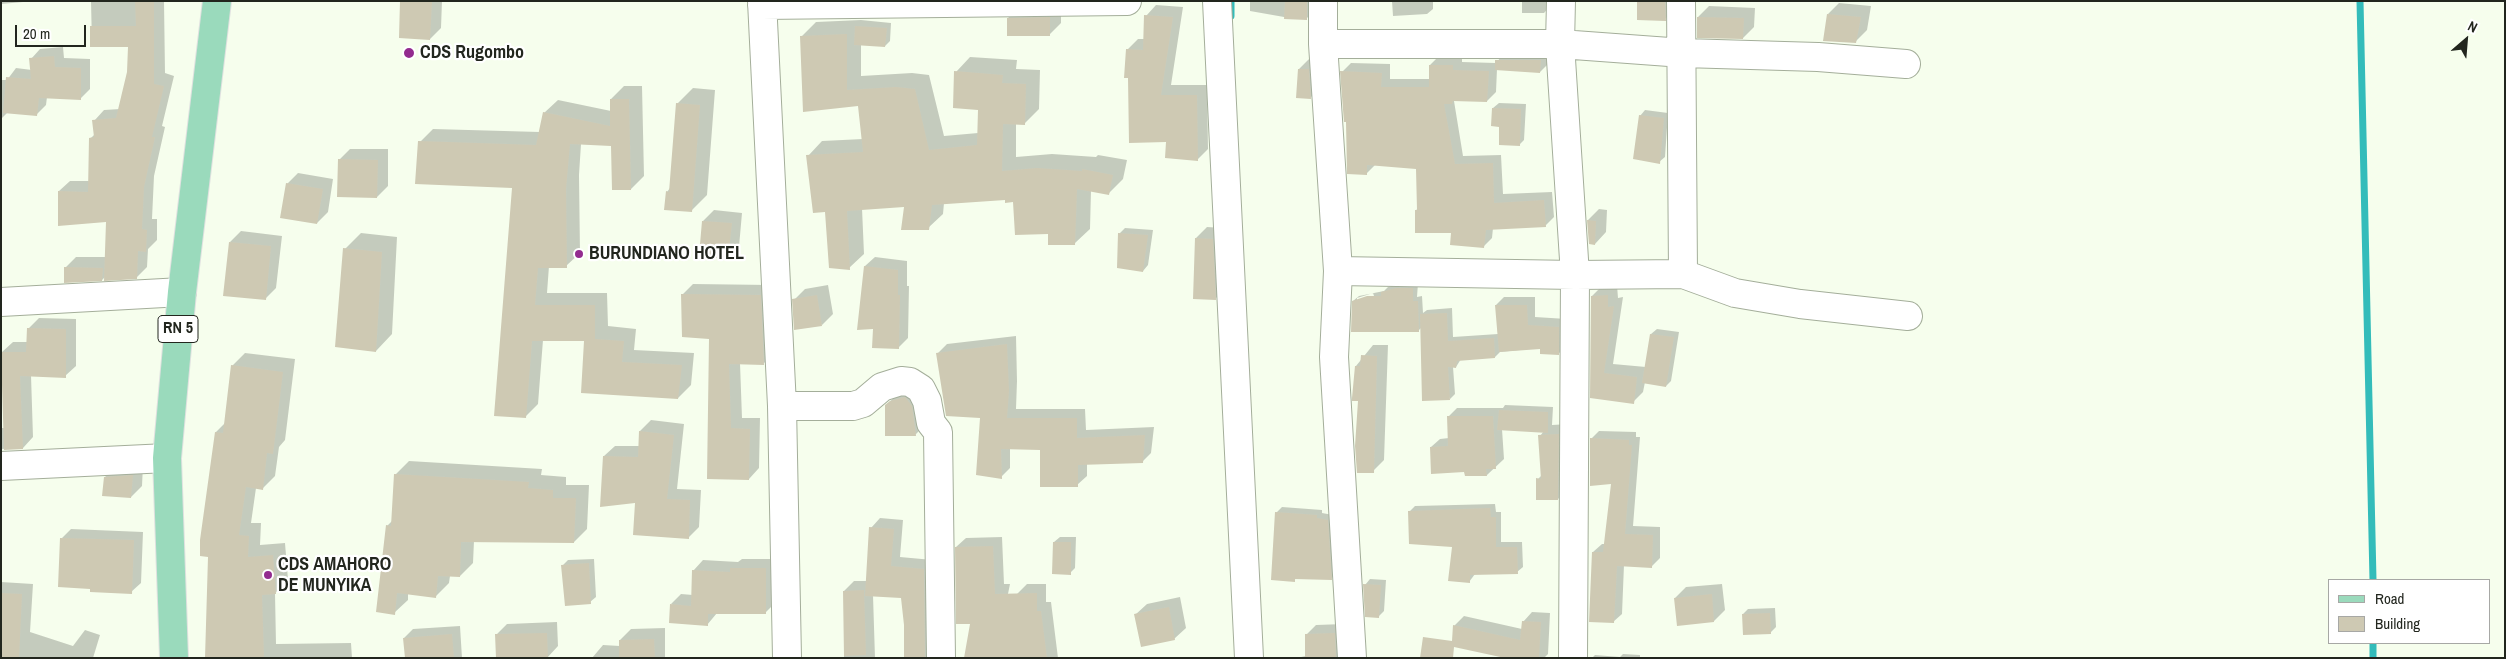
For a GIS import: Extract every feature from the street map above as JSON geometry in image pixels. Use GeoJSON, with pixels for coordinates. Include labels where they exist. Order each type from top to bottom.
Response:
{"type":"FeatureCollection","features":[{"type":"Feature","properties":{"kind":"main road","name":"RN 5"},"geometry":{"type":"LineString","coordinates":[[174,658],[167,458],[182,292],[217,1]]}},
{"type":"Feature","properties":{"kind":"street"},"geometry":{"type":"LineString","coordinates":[[787,658],[782,406],[762,3],[1127,1]]}},
{"type":"Feature","properties":{"kind":"street"},"geometry":{"type":"LineString","coordinates":[[1217,1],[1249,658]]}},
{"type":"Feature","properties":{"kind":"street"},"geometry":{"type":"LineString","coordinates":[[1323,1],[1323,44],[1338,270],[1334,357],[1352,658]]}},
{"type":"Feature","properties":{"kind":"street"},"geometry":{"type":"LineString","coordinates":[[1561,1],[1560,44],[1575,275],[1573,658]]}},
{"type":"Feature","properties":{"kind":"street"},"geometry":{"type":"LineString","coordinates":[[1681,1],[1683,53],[1683,274]]}},
{"type":"Feature","properties":{"kind":"street"},"geometry":{"type":"LineString","coordinates":[[1323,44],[1560,44],[1683,53],[1818,57],[1906,64]]}},
{"type":"Feature","properties":{"kind":"street"},"geometry":{"type":"LineString","coordinates":[[1338,270],[1575,275],[1683,274],[1735,293],[1800,304],[1908,316]]}},
{"type":"Feature","properties":{"kind":"street"},"geometry":{"type":"LineString","coordinates":[[1,302],[182,292]]}},
{"type":"Feature","properties":{"kind":"street"},"geometry":{"type":"LineString","coordinates":[[782,406],[853,406],[863,403],[882,387],[901,381],[910,382],[921,389],[927,401],[931,422],[938,432],[941,658]]}},
{"type":"Feature","properties":{"kind":"street"},"geometry":{"type":"LineString","coordinates":[[1,466],[167,458]]}},
{"type":"Feature","properties":{"kind":"building"},"geometry":{"type":"Polygon","coordinates":[[[135,1],[154,1],[154,84],[164,86],[152,137],[155,137],[144,187],[142,229],[147,230],[146,252],[138,251],[137,279],[104,281],[106,222],[58,226],[58,191],[88,192],[89,138],[94,137],[92,120],[116,118],[127,72],[128,47],[90,47],[90,26],[136,26],[135,1]]]}},
{"type":"Feature","properties":{"kind":"building"},"geometry":{"type":"Polygon","coordinates":[[[400,1],[432,1],[430,40],[399,38],[400,1]]]}},
{"type":"Feature","properties":{"kind":"building"},"geometry":{"type":"Polygon","coordinates":[[[1285,1],[1307,1],[1307,20],[1284,19],[1285,1]]]}},
{"type":"Feature","properties":{"kind":"building"},"geometry":{"type":"Polygon","coordinates":[[[1637,1],[1665,1],[1666,21],[1637,20],[1637,1]]]}},
{"type":"Feature","properties":{"kind":"building"},"geometry":{"type":"Polygon","coordinates":[[[1827,14],[1861,17],[1856,43],[1823,41],[1827,14]]]}},
{"type":"Feature","properties":{"kind":"building"},"geometry":{"type":"Polygon","coordinates":[[[1144,15],[1173,17],[1161,95],[1197,95],[1198,161],[1165,158],[1166,142],[1129,143],[1128,78],[1124,78],[1126,49],[1143,50],[1144,15]]]}},
{"type":"Feature","properties":{"kind":"building"},"geometry":{"type":"Polygon","coordinates":[[[1050,17],[1050,36],[1007,36],[1007,18],[1050,17]]]}},
{"type":"Feature","properties":{"kind":"building"},"geometry":{"type":"Polygon","coordinates":[[[1697,17],[1744,18],[1743,39],[1697,38],[1697,17]]]}},
{"type":"Feature","properties":{"kind":"building"},"geometry":{"type":"Polygon","coordinates":[[[855,26],[887,28],[885,47],[854,45],[855,26]]]}},
{"type":"Feature","properties":{"kind":"building"},"geometry":{"type":"Polygon","coordinates":[[[847,34],[847,90],[896,87],[915,89],[929,150],[977,145],[978,110],[953,108],[954,71],[1003,75],[1002,83],[1026,84],[1025,125],[1003,124],[1002,171],[1037,168],[1082,171],[1082,169],[1113,175],[1109,195],[1077,189],[1075,245],[1048,245],[1048,234],[1015,235],[1013,202],[1005,203],[1005,200],[932,205],[929,230],[901,230],[904,207],[847,211],[850,270],[829,268],[825,212],[813,213],[806,155],[863,152],[858,106],[803,112],[800,36],[847,34]]]}},
{"type":"Feature","properties":{"kind":"building"},"geometry":{"type":"Polygon","coordinates":[[[54,56],[55,67],[81,68],[81,100],[39,98],[37,116],[3,113],[6,77],[31,79],[29,58],[54,56]]]}},
{"type":"Feature","properties":{"kind":"building"},"geometry":{"type":"Polygon","coordinates":[[[1495,60],[1541,60],[1540,73],[1495,70],[1495,60]]]}},
{"type":"Feature","properties":{"kind":"building"},"geometry":{"type":"Polygon","coordinates":[[[1429,65],[1453,65],[1453,70],[1489,71],[1487,102],[1453,101],[1452,104],[1444,104],[1455,164],[1493,163],[1494,203],[1544,200],[1546,227],[1486,230],[1484,248],[1450,245],[1451,233],[1415,233],[1415,210],[1417,210],[1416,169],[1367,165],[1367,175],[1347,174],[1346,122],[1344,122],[1340,71],[1382,73],[1381,87],[1429,87],[1429,65]]]}},
{"type":"Feature","properties":{"kind":"building"},"geometry":{"type":"Polygon","coordinates":[[[1298,69],[1309,69],[1311,99],[1296,98],[1298,69]]]}},
{"type":"Feature","properties":{"kind":"building"},"geometry":{"type":"Polygon","coordinates":[[[610,99],[629,99],[631,190],[612,190],[611,146],[570,144],[566,189],[567,268],[538,268],[535,305],[595,305],[595,339],[624,341],[622,362],[682,365],[678,399],[581,393],[584,341],[532,341],[526,418],[494,416],[512,188],[415,184],[418,141],[536,145],[543,112],[610,126],[610,99]]]}},
{"type":"Feature","properties":{"kind":"building"},"geometry":{"type":"Polygon","coordinates":[[[676,103],[700,105],[692,212],[664,210],[666,191],[669,192],[676,103]]]}},
{"type":"Feature","properties":{"kind":"building"},"geometry":{"type":"Polygon","coordinates":[[[1492,108],[1521,109],[1520,146],[1499,145],[1499,127],[1491,126],[1492,108]]]}},
{"type":"Feature","properties":{"kind":"building"},"geometry":{"type":"Polygon","coordinates":[[[1639,115],[1664,118],[1660,164],[1633,159],[1639,115]]]}},
{"type":"Feature","properties":{"kind":"building"},"geometry":{"type":"Polygon","coordinates":[[[338,159],[378,160],[377,198],[337,197],[338,159]]]}},
{"type":"Feature","properties":{"kind":"building"},"geometry":{"type":"Polygon","coordinates":[[[286,183],[323,189],[317,224],[280,218],[286,183]]]}},
{"type":"Feature","properties":{"kind":"building"},"geometry":{"type":"Polygon","coordinates":[[[1587,220],[1596,221],[1595,245],[1589,244],[1587,220]]]}},
{"type":"Feature","properties":{"kind":"building"},"geometry":{"type":"Polygon","coordinates":[[[702,221],[732,223],[728,259],[699,256],[702,221]]]}},
{"type":"Feature","properties":{"kind":"building"},"geometry":{"type":"Polygon","coordinates":[[[1118,233],[1148,235],[1143,272],[1117,268],[1118,233]]]}},
{"type":"Feature","properties":{"kind":"building"},"geometry":{"type":"Polygon","coordinates":[[[1195,238],[1213,239],[1216,300],[1193,299],[1195,238]]]}},
{"type":"Feature","properties":{"kind":"building"},"geometry":{"type":"Polygon","coordinates":[[[229,242],[271,246],[266,300],[223,296],[229,242]]]}},
{"type":"Feature","properties":{"kind":"building"},"geometry":{"type":"Polygon","coordinates":[[[343,248],[382,252],[376,352],[335,347],[343,248]]]}},
{"type":"Feature","properties":{"kind":"building"},"geometry":{"type":"Polygon","coordinates":[[[864,266],[898,270],[898,295],[900,295],[899,349],[872,348],[873,329],[857,330],[864,266]]]}},
{"type":"Feature","properties":{"kind":"building"},"geometry":{"type":"Polygon","coordinates":[[[64,267],[103,268],[102,281],[64,283],[64,267]]]}},
{"type":"Feature","properties":{"kind":"building"},"geometry":{"type":"Polygon","coordinates":[[[1396,288],[1413,288],[1413,301],[1418,301],[1419,332],[1351,332],[1352,301],[1367,296],[1381,296],[1381,292],[1396,288]]]}},
{"type":"Feature","properties":{"kind":"building"},"geometry":{"type":"Polygon","coordinates":[[[681,294],[761,295],[764,365],[729,364],[731,428],[750,429],[749,480],[707,479],[709,339],[682,337],[681,294]]]}},
{"type":"Feature","properties":{"kind":"building"},"geometry":{"type":"Polygon","coordinates":[[[817,295],[822,326],[794,330],[792,299],[817,295]]]}},
{"type":"Feature","properties":{"kind":"building"},"geometry":{"type":"Polygon","coordinates":[[[1608,295],[1608,307],[1614,306],[1604,373],[1637,377],[1634,404],[1590,398],[1591,296],[1608,295]]]}},
{"type":"Feature","properties":{"kind":"building"},"geometry":{"type":"Polygon","coordinates":[[[1495,305],[1527,305],[1528,325],[1559,327],[1559,355],[1540,354],[1540,349],[1499,352],[1495,305]]]}},
{"type":"Feature","properties":{"kind":"building"},"geometry":{"type":"Polygon","coordinates":[[[1447,313],[1448,341],[1494,338],[1495,358],[1457,361],[1456,368],[1448,367],[1450,400],[1422,401],[1420,314],[1447,313]]]}},
{"type":"Feature","properties":{"kind":"building"},"geometry":{"type":"Polygon","coordinates":[[[27,328],[66,329],[66,378],[20,376],[23,449],[4,450],[1,352],[26,352],[27,328]]]}},
{"type":"Feature","properties":{"kind":"building"},"geometry":{"type":"Polygon","coordinates":[[[1650,334],[1674,337],[1666,387],[1642,383],[1650,334]]]}},
{"type":"Feature","properties":{"kind":"building"},"geometry":{"type":"Polygon","coordinates":[[[1007,344],[1009,391],[1007,418],[1077,418],[1077,438],[1145,435],[1143,463],[1078,465],[1078,487],[1040,487],[1040,450],[1001,449],[1002,479],[976,475],[980,418],[946,416],[936,353],[1007,344]]]}},
{"type":"Feature","properties":{"kind":"building"},"geometry":{"type":"Polygon","coordinates":[[[1361,355],[1377,356],[1374,473],[1357,473],[1355,446],[1358,401],[1352,401],[1352,398],[1355,366],[1360,366],[1361,355]]]}},
{"type":"Feature","properties":{"kind":"building"},"geometry":{"type":"Polygon","coordinates":[[[231,365],[283,372],[273,454],[267,453],[263,490],[246,487],[239,535],[249,536],[248,557],[273,555],[276,594],[262,595],[264,658],[205,658],[208,557],[200,556],[200,540],[215,432],[223,433],[231,365]]]}},
{"type":"Feature","properties":{"kind":"building"},"geometry":{"type":"Polygon","coordinates":[[[905,397],[912,406],[916,436],[885,436],[885,405],[890,401],[905,397]]]}},
{"type":"Feature","properties":{"kind":"building"},"geometry":{"type":"Polygon","coordinates":[[[1499,410],[1548,412],[1548,433],[1497,430],[1499,410]]]}},
{"type":"Feature","properties":{"kind":"building"},"geometry":{"type":"Polygon","coordinates":[[[1447,416],[1493,416],[1496,469],[1486,469],[1487,476],[1465,476],[1464,472],[1431,474],[1430,447],[1448,446],[1447,416]]]}},
{"type":"Feature","properties":{"kind":"building"},"geometry":{"type":"Polygon","coordinates":[[[639,431],[674,435],[667,499],[690,500],[689,539],[633,535],[635,503],[600,507],[603,456],[638,457],[639,431]]]}},
{"type":"Feature","properties":{"kind":"building"},"geometry":{"type":"Polygon","coordinates":[[[1559,434],[1558,500],[1536,500],[1536,478],[1541,479],[1538,435],[1559,434]]]}},
{"type":"Feature","properties":{"kind":"building"},"geometry":{"type":"Polygon","coordinates":[[[1590,438],[1629,440],[1629,445],[1632,445],[1625,534],[1653,535],[1652,568],[1617,566],[1614,623],[1589,622],[1592,552],[1603,552],[1611,484],[1590,486],[1590,438]]]}},
{"type":"Feature","properties":{"kind":"building"},"geometry":{"type":"Polygon","coordinates":[[[394,474],[529,482],[528,488],[553,490],[553,498],[576,498],[574,543],[461,542],[460,577],[438,576],[436,598],[397,593],[395,615],[376,612],[386,525],[391,526],[394,474]]]}},
{"type":"Feature","properties":{"kind":"building"},"geometry":{"type":"Polygon","coordinates":[[[133,475],[131,498],[102,496],[104,477],[133,475]]]}},
{"type":"Feature","properties":{"kind":"building"},"geometry":{"type":"Polygon","coordinates":[[[1490,508],[1491,517],[1496,517],[1496,547],[1517,547],[1518,574],[1470,575],[1470,583],[1448,581],[1452,547],[1409,544],[1408,511],[1490,508]]]}},
{"type":"Feature","properties":{"kind":"building"},"geometry":{"type":"Polygon","coordinates":[[[1275,512],[1317,515],[1317,518],[1328,520],[1332,580],[1295,579],[1295,582],[1271,580],[1275,512]]]}},
{"type":"Feature","properties":{"kind":"building"},"geometry":{"type":"Polygon","coordinates":[[[869,527],[894,529],[891,566],[924,569],[925,658],[904,658],[904,625],[901,598],[865,596],[869,527]]]}},
{"type":"Feature","properties":{"kind":"building"},"geometry":{"type":"Polygon","coordinates":[[[60,538],[134,540],[132,594],[90,592],[90,589],[58,587],[60,538]]]}},
{"type":"Feature","properties":{"kind":"building"},"geometry":{"type":"Polygon","coordinates":[[[1053,542],[1071,542],[1071,575],[1052,574],[1053,542]]]}},
{"type":"Feature","properties":{"kind":"building"},"geometry":{"type":"Polygon","coordinates":[[[993,546],[995,594],[1037,593],[1037,611],[1041,611],[1047,658],[964,658],[970,624],[956,624],[955,547],[993,546]]]}},
{"type":"Feature","properties":{"kind":"building"},"geometry":{"type":"Polygon","coordinates":[[[589,563],[591,604],[565,606],[561,565],[589,563]]]}},
{"type":"Feature","properties":{"kind":"building"},"geometry":{"type":"Polygon","coordinates":[[[730,568],[766,568],[766,614],[708,614],[708,626],[669,623],[670,604],[691,606],[692,570],[730,572],[730,568]]]}},
{"type":"Feature","properties":{"kind":"building"},"geometry":{"type":"Polygon","coordinates":[[[1363,584],[1381,585],[1379,618],[1365,617],[1363,584]]]}},
{"type":"Feature","properties":{"kind":"building"},"geometry":{"type":"Polygon","coordinates":[[[864,590],[866,655],[844,656],[843,591],[864,590]]]}},
{"type":"Feature","properties":{"kind":"building"},"geometry":{"type":"Polygon","coordinates":[[[1,593],[22,594],[19,658],[1,658],[1,593]]]}},
{"type":"Feature","properties":{"kind":"building"},"geometry":{"type":"Polygon","coordinates":[[[1712,594],[1714,622],[1677,626],[1674,598],[1712,594]]]}},
{"type":"Feature","properties":{"kind":"building"},"geometry":{"type":"Polygon","coordinates":[[[1169,607],[1175,640],[1141,647],[1134,614],[1169,607]]]}},
{"type":"Feature","properties":{"kind":"building"},"geometry":{"type":"Polygon","coordinates":[[[1770,613],[1771,634],[1743,635],[1742,614],[1770,613]]]}},
{"type":"Feature","properties":{"kind":"building"},"geometry":{"type":"Polygon","coordinates":[[[1522,621],[1541,622],[1539,657],[1505,658],[1454,647],[1453,658],[1420,658],[1423,637],[1452,641],[1453,625],[1520,640],[1522,621]]]}},
{"type":"Feature","properties":{"kind":"building"},"geometry":{"type":"Polygon","coordinates":[[[547,633],[548,658],[496,658],[495,634],[547,633]]]}},
{"type":"Feature","properties":{"kind":"building"},"geometry":{"type":"Polygon","coordinates":[[[1335,633],[1336,658],[1305,658],[1305,634],[1335,633]]]}},
{"type":"Feature","properties":{"kind":"building"},"geometry":{"type":"Polygon","coordinates":[[[452,634],[454,658],[405,658],[403,638],[452,634]]]}},
{"type":"Feature","properties":{"kind":"building"},"geometry":{"type":"Polygon","coordinates":[[[654,639],[655,658],[619,658],[619,640],[654,639]]]}},
{"type":"Feature","properties":{"kind":"waterway"},"geometry":{"type":"LineString","coordinates":[[1231,1],[1231,16]]}},
{"type":"Feature","properties":{"kind":"waterway"},"geometry":{"type":"LineString","coordinates":[[2360,1],[2373,579]]}},
{"type":"Feature","properties":{"kind":"waterway"},"geometry":{"type":"LineString","coordinates":[[2373,644],[2373,658]]}},
{"type":"Feature","properties":{"kind":"place","name":"CDS Rugombo"},"geometry":{"type":"Point","coordinates":[409,53]}},
{"type":"Feature","properties":{"kind":"place","name":"BURUNDIANO HOTEL"},"geometry":{"type":"Point","coordinates":[579,254]}},
{"type":"Feature","properties":{"kind":"place","name":"CDS AMAHORO DE MUNYIKA"},"geometry":{"type":"Point","coordinates":[268,575]}}]}
